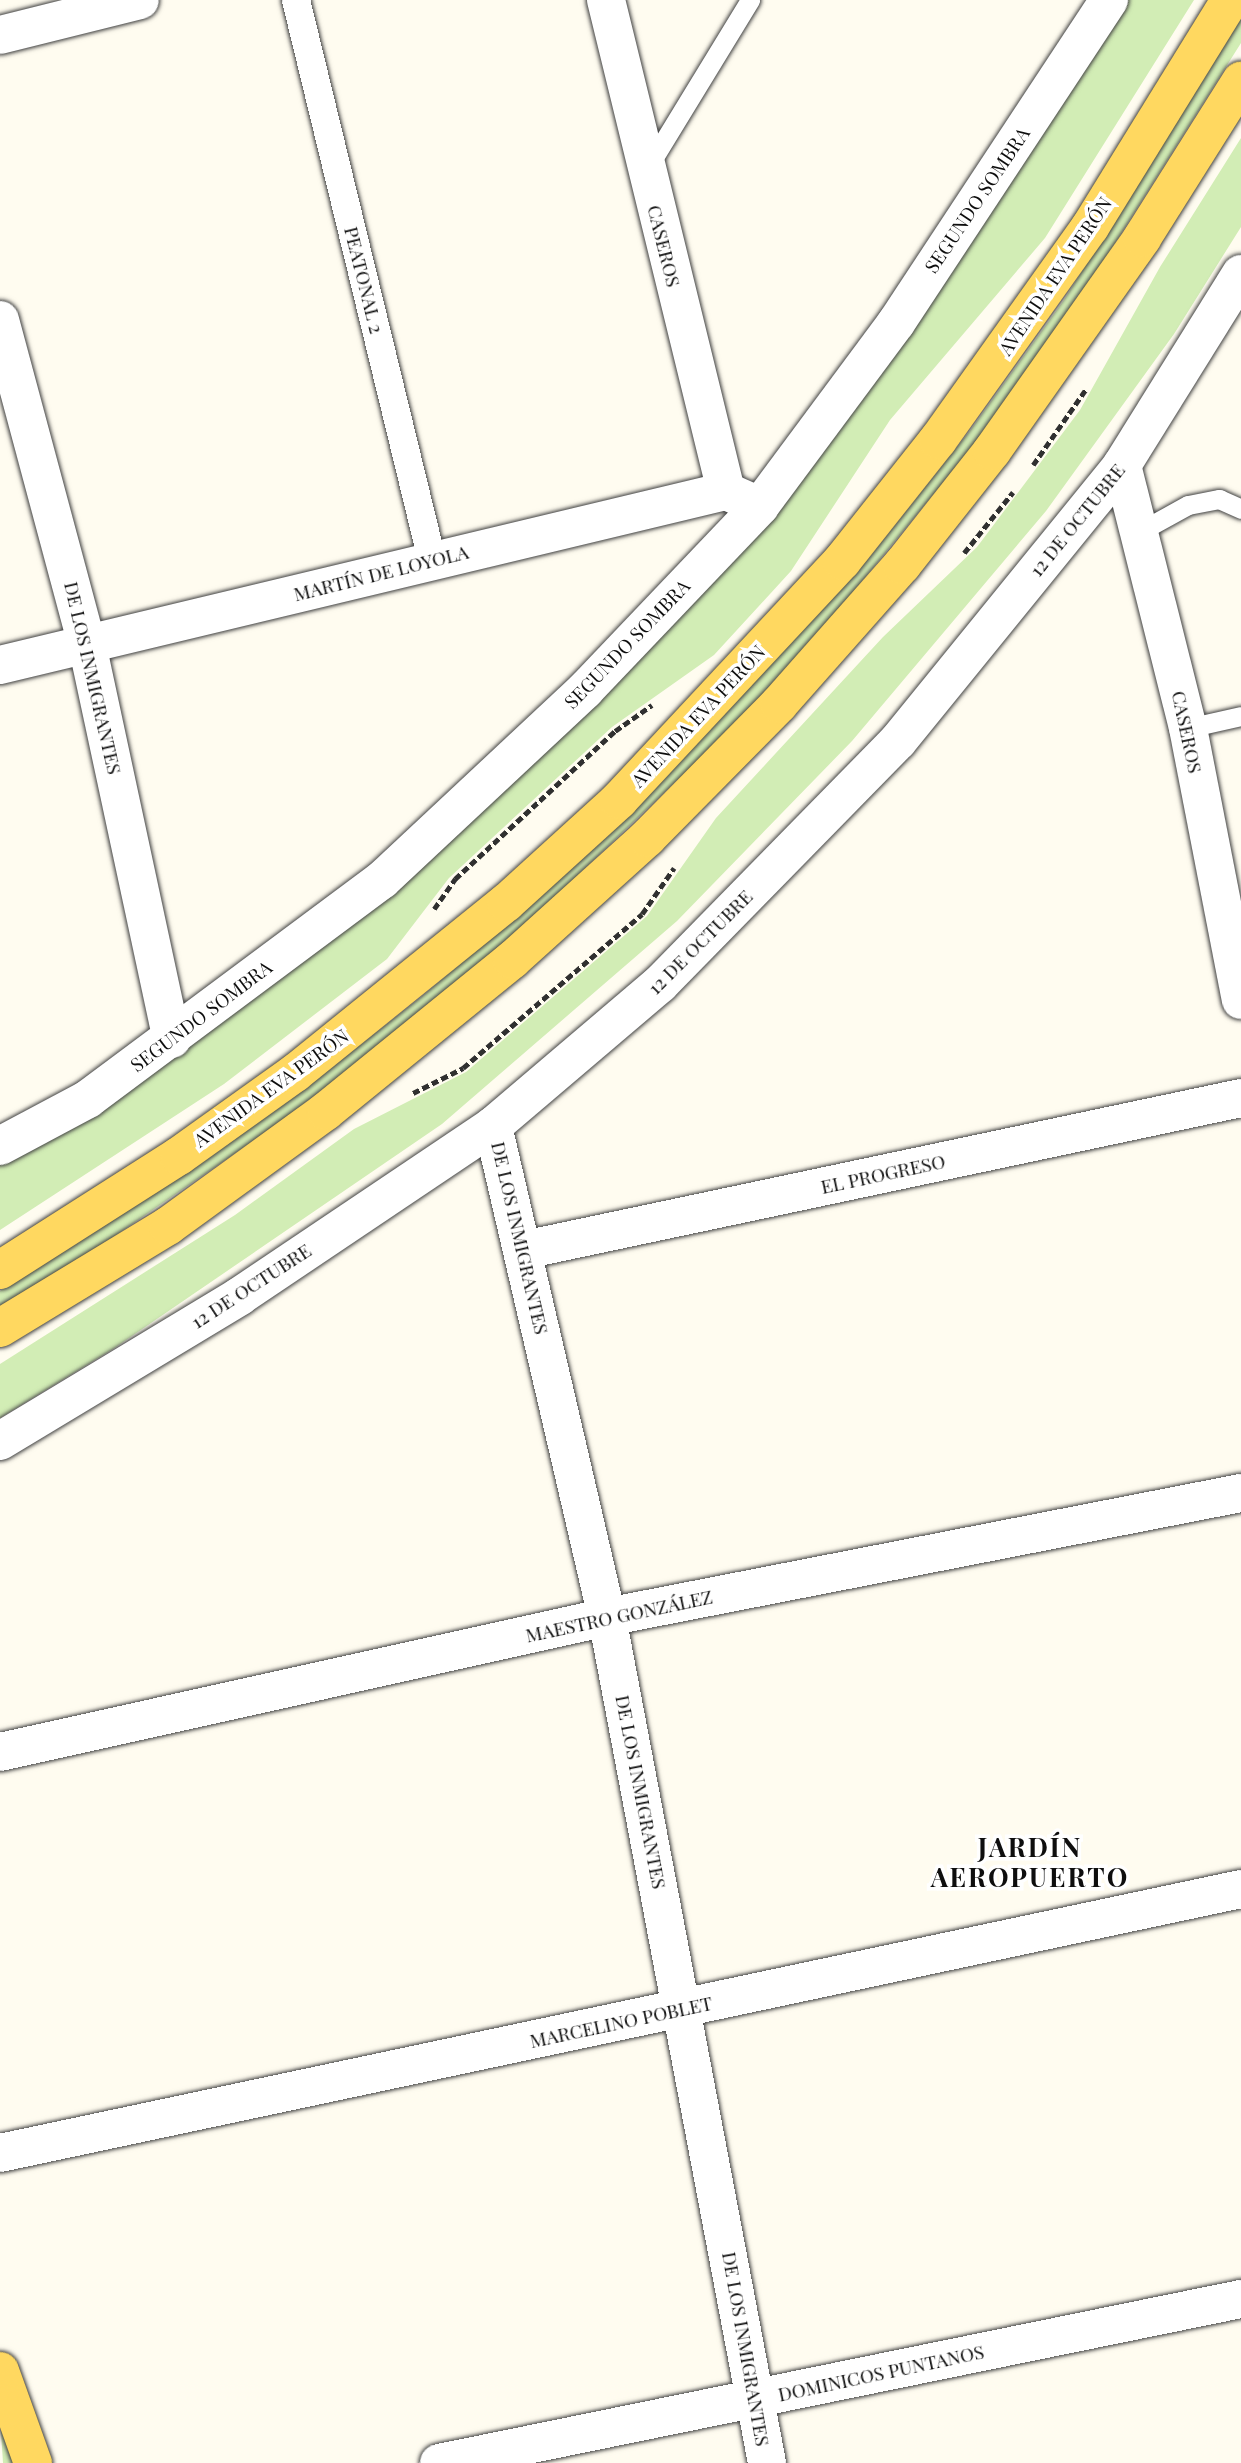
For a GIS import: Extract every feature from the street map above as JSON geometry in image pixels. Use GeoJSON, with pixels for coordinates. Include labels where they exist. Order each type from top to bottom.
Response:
{"type":"FeatureCollection","features":[{"type":"Feature","properties":{"kind":"main road","name":"AVENIDA EVA PERÓN"},"geometry":{"type":"LineString","coordinates":[[0,1270],[179,1156],[295,1073],[495,912],[619,800],[842,561],[938,440],[1090,227],[1230,0]]}},
{"type":"Feature","properties":{"kind":"main road"},"geometry":{"type":"LineString","coordinates":[[0,1328],[168,1226],[326,1111],[512,960],[666,818],[779,704],[902,565],[992,451],[1142,239],[1241,81]]}},
{"type":"Feature","properties":{"kind":"main road"},"geometry":{"type":"LineString","coordinates":[[0,2371],[33,2463]]}},
{"type":"Feature","properties":{"kind":"street"},"geometry":{"type":"LineString","coordinates":[[0,35],[141,0]]}},
{"type":"Feature","properties":{"kind":"street","name":"PEATONAL 2"},"geometry":{"type":"LineString","coordinates":[[296,0],[432,560]]}},
{"type":"Feature","properties":{"kind":"street","name":"CASEROS"},"geometry":{"type":"LineString","coordinates":[[606,0],[726,491]]}},
{"type":"Feature","properties":{"kind":"street","name":"SEGUNDO SOMBRA"},"geometry":{"type":"LineString","coordinates":[[0,1146],[88,1099],[382,880],[585,691],[760,506],[896,323],[1109,0]]}},
{"type":"Feature","properties":{"kind":"street","name":"12 DE OCTUBRE"},"geometry":{"type":"LineString","coordinates":[[0,1441],[240,1296],[493,1126],[660,984],[898,741],[1122,465],[1241,274]]}},
{"type":"Feature","properties":{"kind":"street","name":"DE LOS INMIGRANTES"},"geometry":{"type":"LineString","coordinates":[[0,320],[87,644],[172,1039]]}},
{"type":"Feature","properties":{"kind":"street","name":"CASEROS"},"geometry":{"type":"LineString","coordinates":[[1122,465],[1188,728],[1241,1000]]}},
{"type":"Feature","properties":{"kind":"street"},"geometry":{"type":"LineString","coordinates":[[726,491],[760,506]]}},
{"type":"Feature","properties":{"kind":"street","name":"MARTÍN DE LOYOLA"},"geometry":{"type":"LineString","coordinates":[[0,665],[726,491]]}},
{"type":"Feature","properties":{"kind":"street","name":"EL PROGRESO"},"geometry":{"type":"LineString","coordinates":[[524,1250],[1241,1098]]}},
{"type":"Feature","properties":{"kind":"street","name":"DE LOS INMIGRANTES"},"geometry":{"type":"LineString","coordinates":[[493,1126],[524,1250],[607,1617],[684,2009],[767,2463]]}},
{"type":"Feature","properties":{"kind":"street","name":"MAESTRO GONZÁLEZ"},"geometry":{"type":"LineString","coordinates":[[0,1752],[607,1617],[1241,1493]]}},
{"type":"Feature","properties":{"kind":"street","name":"MARCELINO POBLET"},"geometry":{"type":"LineString","coordinates":[[0,2153],[1241,1889]]}},
{"type":"Feature","properties":{"kind":"street","name":"DOMINICOS PUNTANOS"},"geometry":{"type":"LineString","coordinates":[[439,2463],[1241,2299]]}},
{"type":"Feature","properties":{"kind":"lane"},"geometry":{"type":"LineString","coordinates":[[646,171],[750,0]]}},
{"type":"Feature","properties":{"kind":"lane"},"geometry":{"type":"LineString","coordinates":[[1139,532],[1188,505],[1219,499],[1241,509]]}},
{"type":"Feature","properties":{"kind":"lane"},"geometry":{"type":"LineString","coordinates":[[1188,728],[1241,716]]}},
{"type":"Feature","properties":{"kind":"green space"},"geometry":{"type":"Polygon","coordinates":[[[1124,0],[1194,0],[1045,238],[890,420],[791,571],[714,655],[612,727],[449,878],[387,959],[224,1084],[0,1230],[0,1165],[586,708],[1124,0]]]}},
{"type":"Feature","properties":{"kind":"green space"},"geometry":{"type":"Polygon","coordinates":[[[1241,19],[1241,43],[1076,305],[995,419],[812,642],[719,740],[511,939],[394,1035],[273,1127],[106,1242],[0,1306],[0,1291],[185,1174],[302,1091],[420,998],[529,906],[647,796],[869,558],[969,432],[1064,300],[1241,19]]]}},
{"type":"Feature","properties":{"kind":"green space"},"geometry":{"type":"Polygon","coordinates":[[[1241,138],[1241,227],[1174,334],[1046,511],[852,741],[677,921],[442,1124],[113,1349],[0,1418],[0,1364],[235,1215],[354,1129],[466,1072],[647,916],[716,818],[883,637],[977,547],[1080,410],[1160,267],[1241,138]]]}},
{"type":"Feature","properties":{"kind":"green space"},"geometry":{"type":"Polygon","coordinates":[[[0,2415],[17,2463],[3,2463],[0,2415]]]}},
{"type":"Feature","properties":{"kind":"district","name":"JARDÍN AEROPUERTO"},"geometry":{"type":"Point","coordinates":[1030,1862]}}]}
